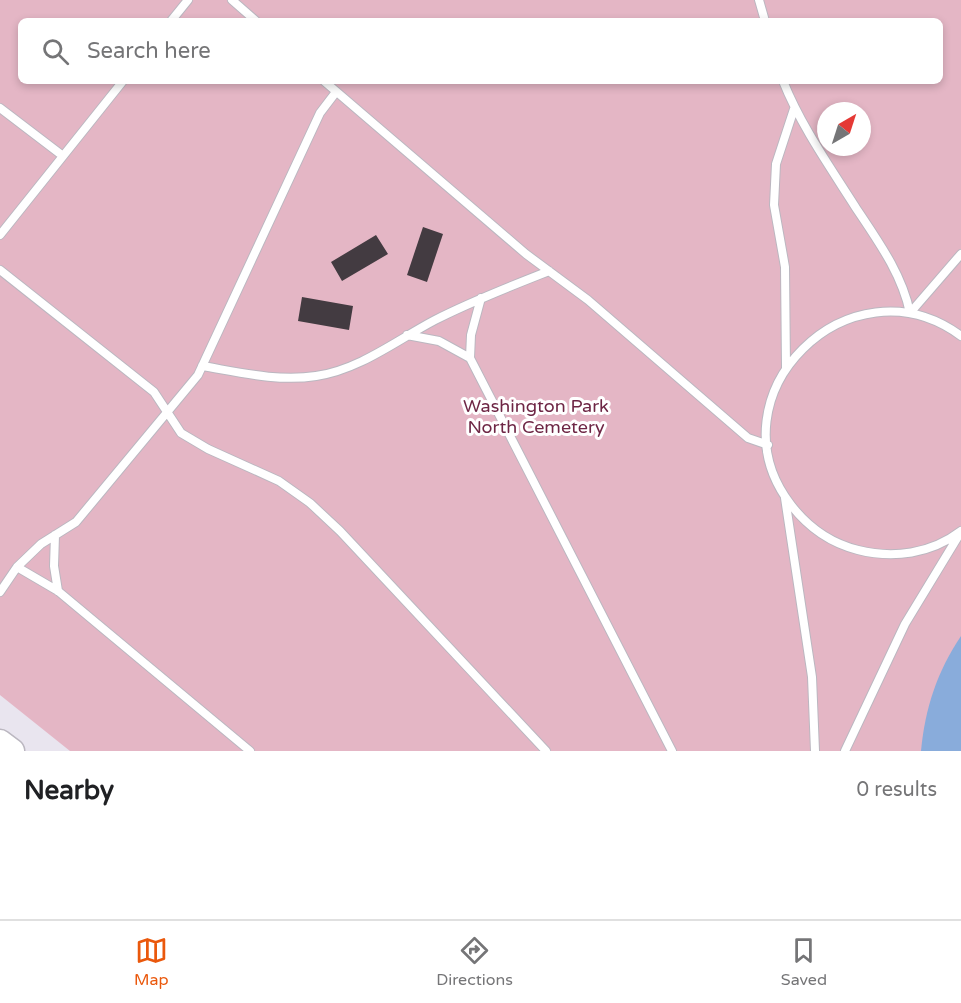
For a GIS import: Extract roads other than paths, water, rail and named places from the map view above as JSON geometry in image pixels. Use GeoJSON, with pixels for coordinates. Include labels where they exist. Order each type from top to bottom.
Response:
{"type":"FeatureCollection","features":[{"type":"Feature","properties":{"kind":"main road"},"geometry":{"type":"LineString","coordinates":[[0,742],[12,751]]}},
{"type":"Feature","properties":{"kind":"lane"},"geometry":{"type":"LineString","coordinates":[[173,18],[188,0]]}},
{"type":"Feature","properties":{"kind":"lane"},"geometry":{"type":"LineString","coordinates":[[232,0],[253,18]]}},
{"type":"Feature","properties":{"kind":"lane"},"geometry":{"type":"LineString","coordinates":[[759,0],[764,18]]}},
{"type":"Feature","properties":{"kind":"lane"},"geometry":{"type":"LineString","coordinates":[[0,235],[121,84]]}},
{"type":"Feature","properties":{"kind":"lane"},"geometry":{"type":"LineString","coordinates":[[327,84],[526,254],[588,300],[748,438],[768,446]]}},
{"type":"Feature","properties":{"kind":"lane"},"geometry":{"type":"LineString","coordinates":[[784,84],[794,110],[887,254],[906,296],[910,313]]}},
{"type":"Feature","properties":{"kind":"lane"},"geometry":{"type":"LineString","coordinates":[[0,592],[17,567],[40,544],[76,522],[168,412],[202,366],[320,113],[336,92]]}},
{"type":"Feature","properties":{"kind":"lane"},"geometry":{"type":"LineString","coordinates":[[0,108],[63,156]]}},
{"type":"Feature","properties":{"kind":"lane"},"geometry":{"type":"LineString","coordinates":[[786,368],[785,267],[774,205],[776,164],[794,110]]}},
{"type":"Feature","properties":{"kind":"lane"},"geometry":{"type":"LineString","coordinates":[[910,313],[961,254]]}},
{"type":"Feature","properties":{"kind":"lane"},"geometry":{"type":"LineString","coordinates":[[0,270],[154,392],[181,433],[208,449],[279,481],[310,503],[340,531],[546,751]]}},
{"type":"Feature","properties":{"kind":"lane"},"geometry":{"type":"LineString","coordinates":[[202,366],[284,378],[315,376],[341,370],[481,298],[549,271]]}},
{"type":"Feature","properties":{"kind":"lane"},"geometry":{"type":"LineString","coordinates":[[481,298],[471,335],[470,358],[672,751]]}},
{"type":"Feature","properties":{"kind":"lane"},"geometry":{"type":"LineString","coordinates":[[961,336],[932,319],[910,313],[889,311],[845,319],[808,342],[786,368],[772,397],[768,418],[768,446],[773,472],[785,496],[802,518],[823,535],[847,547],[873,554],[900,555],[927,549],[961,531]]}},
{"type":"Feature","properties":{"kind":"lane"},"geometry":{"type":"LineString","coordinates":[[406,335],[439,341],[470,358]]}},
{"type":"Feature","properties":{"kind":"lane"},"geometry":{"type":"LineString","coordinates":[[785,496],[812,677],[815,751]]}},
{"type":"Feature","properties":{"kind":"lane"},"geometry":{"type":"LineString","coordinates":[[845,751],[905,624],[961,531]]}},
{"type":"Feature","properties":{"kind":"lane"},"geometry":{"type":"LineString","coordinates":[[55,535],[54,566],[58,591]]}},
{"type":"Feature","properties":{"kind":"lane"},"geometry":{"type":"LineString","coordinates":[[17,567],[58,591],[250,751]]}},
{"type":"Feature","properties":{"kind":"water"},"geometry":{"type":"Polygon","coordinates":[[[961,636],[961,751],[921,751],[929,705],[945,663],[961,636]]]}},
{"type":"Feature","properties":{"kind":"park label","name":"Washington Park North Cemetery"},"geometry":{"type":"Point","coordinates":[536,416]}}]}
